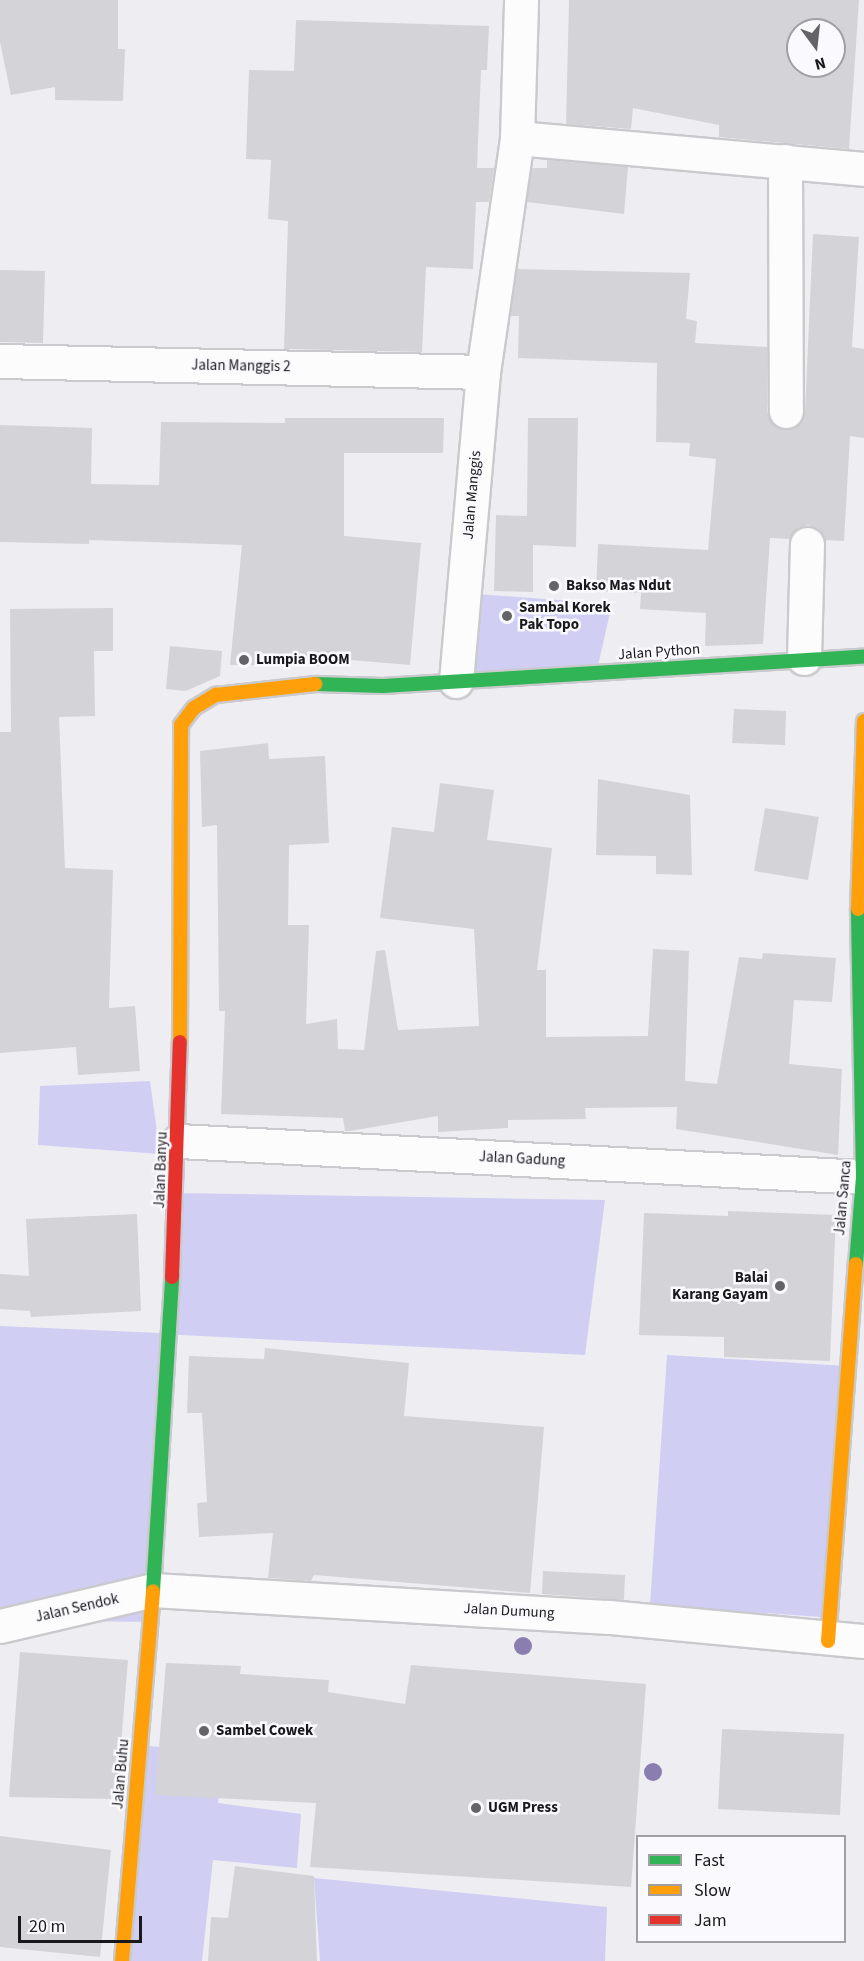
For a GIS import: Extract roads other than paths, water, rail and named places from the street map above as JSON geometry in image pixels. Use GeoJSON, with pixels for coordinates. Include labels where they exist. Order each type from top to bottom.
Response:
{"type":"FeatureCollection","features":[{"type":"Feature","properties":{"kind":"street","name":"Jalan Manggis"},"geometry":{"type":"LineString","coordinates":[[456,681],[483,372],[517,138],[521,0]]}},
{"type":"Feature","properties":{"kind":"street"},"geometry":{"type":"LineString","coordinates":[[517,138],[864,169]]}},
{"type":"Feature","properties":{"kind":"street"},"geometry":{"type":"LineString","coordinates":[[785,161],[786,411]]}},
{"type":"Feature","properties":{"kind":"street","name":"Jalan Manggis 2"},"geometry":{"type":"LineString","coordinates":[[0,361],[483,372]]}},
{"type":"Feature","properties":{"kind":"street"},"geometry":{"type":"LineString","coordinates":[[804,658],[807,544]]}},
{"type":"Feature","properties":{"kind":"street","name":"Jalan Python"},"geometry":{"type":"LineString","coordinates":[[456,681],[804,658],[864,657]]}},
{"type":"Feature","properties":{"kind":"street","name":"Jalan Banyu"},"geometry":{"type":"LineString","coordinates":[[153,1590],[179,1141],[181,725],[194,708],[216,695],[302,684],[456,681]]}},
{"type":"Feature","properties":{"kind":"street","name":"Jalan Sanca"},"geometry":{"type":"LineString","coordinates":[[828,1641],[864,1177],[857,840],[864,721]]}},
{"type":"Feature","properties":{"kind":"street","name":"Jalan Gadung"},"geometry":{"type":"LineString","coordinates":[[179,1141],[864,1177]]}},
{"type":"Feature","properties":{"kind":"street","name":"Jalan Sendok"},"geometry":{"type":"LineString","coordinates":[[0,1626],[153,1590]]}},
{"type":"Feature","properties":{"kind":"street","name":"Jalan Dumung"},"geometry":{"type":"LineString","coordinates":[[153,1590],[609,1617],[828,1641],[864,1641]]}},
{"type":"Feature","properties":{"kind":"street","name":"Jalan Buhu"},"geometry":{"type":"LineString","coordinates":[[122,1961],[153,1590]]}},
{"type":"Feature","properties":{"kind":"place","name":"Bakso Mas Ndut"},"geometry":{"type":"Point","coordinates":[554,586]}},
{"type":"Feature","properties":{"kind":"place","name":"Sambal Korek Pak Topo"},"geometry":{"type":"Point","coordinates":[507,616]}},
{"type":"Feature","properties":{"kind":"place","name":"Lumpia BOOM"},"geometry":{"type":"Point","coordinates":[244,660]}},
{"type":"Feature","properties":{"kind":"place","name":"Balai Karang Gayam"},"geometry":{"type":"Point","coordinates":[780,1286]}},
{"type":"Feature","properties":{"kind":"place","name":"Sambel Cowek"},"geometry":{"type":"Point","coordinates":[204,1731]}},
{"type":"Feature","properties":{"kind":"place","name":"UGM Press"},"geometry":{"type":"Point","coordinates":[476,1808]}}]}
